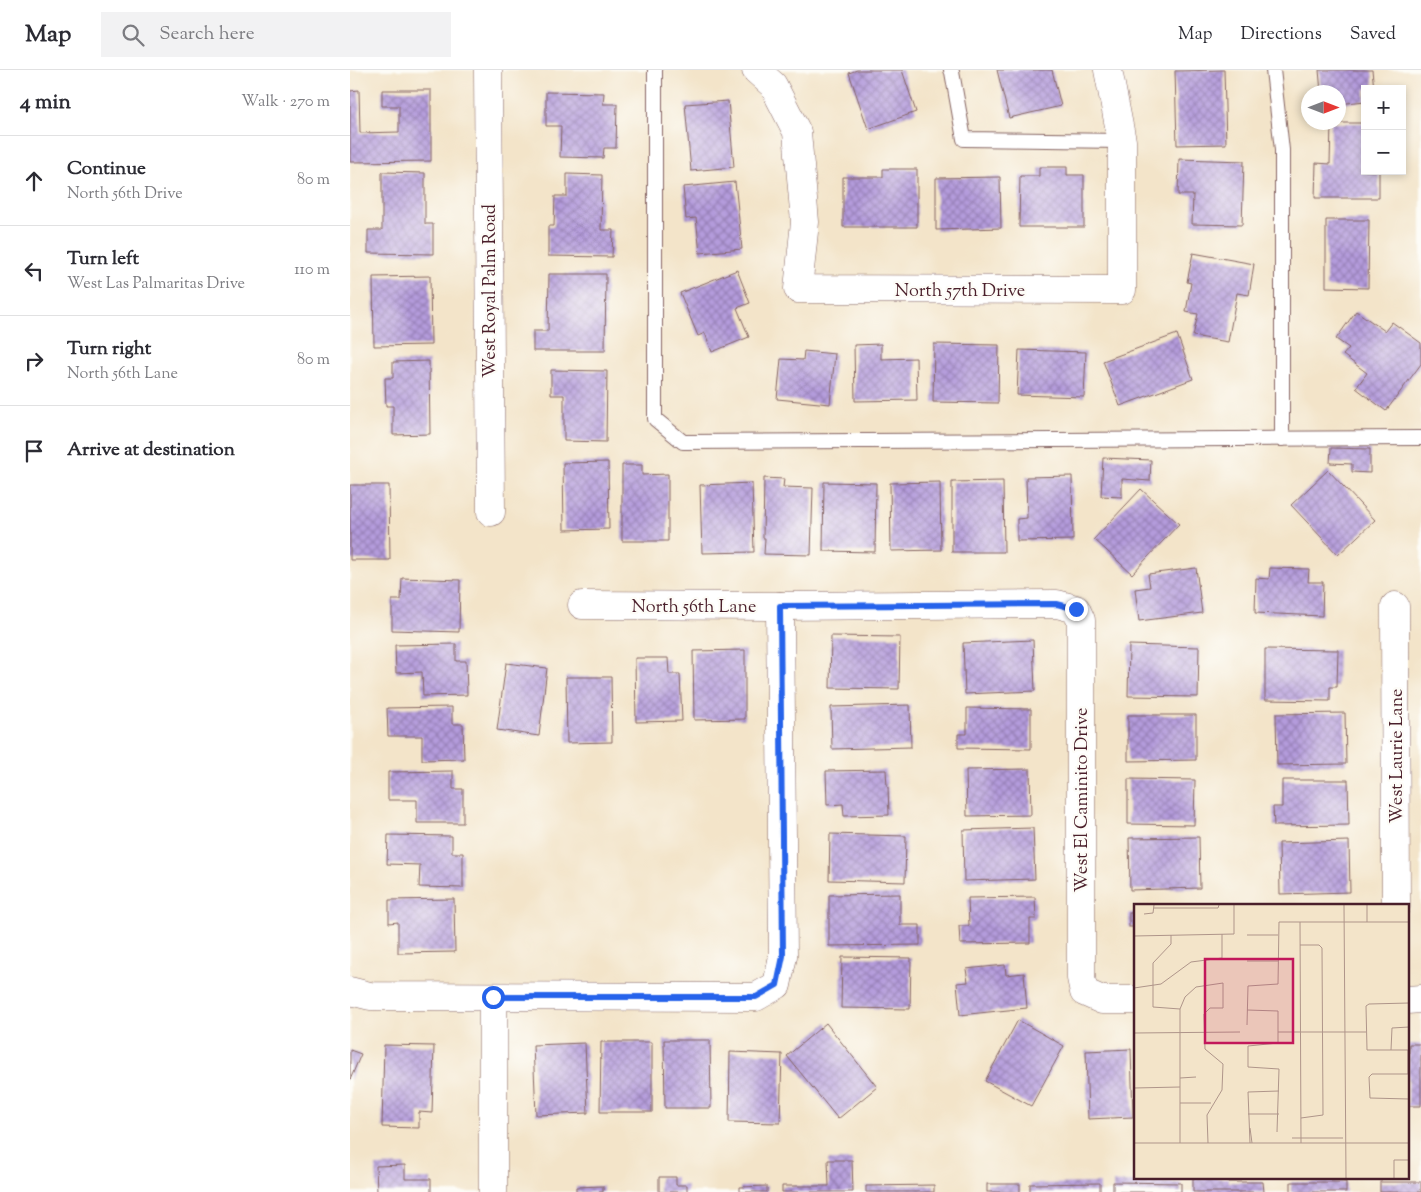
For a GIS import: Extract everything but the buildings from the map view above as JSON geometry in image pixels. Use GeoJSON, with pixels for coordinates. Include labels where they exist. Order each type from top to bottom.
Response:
{"type":"FeatureCollection","features":[{"type":"Feature","properties":{"kind":"street","name":"West Royal Palm Road"},"geometry":{"type":"LineString","coordinates":[[488,70],[491,512]]}},
{"type":"Feature","properties":{"kind":"street","name":"North 57th Drive"},"geometry":{"type":"LineString","coordinates":[[756,70],[773,85],[797,132],[805,222],[798,289],[1122,290],[1122,141]]}},
{"type":"Feature","properties":{"kind":"street"},"geometry":{"type":"LineString","coordinates":[[1108,70],[1122,141]]}},
{"type":"Feature","properties":{"kind":"street","name":"North 56th Lane"},"geometry":{"type":"LineString","coordinates":[[582,606],[1057,604],[1076,609]]}},
{"type":"Feature","properties":{"kind":"street"},"geometry":{"type":"LineString","coordinates":[[350,991],[370,996],[756,997],[777,985],[783,956],[780,606]]}},
{"type":"Feature","properties":{"kind":"street","name":"West Laurie Lane"},"geometry":{"type":"LineString","coordinates":[[1395,606],[1396,904]]}},
{"type":"Feature","properties":{"kind":"street","name":"West El Caminito Drive"},"geometry":{"type":"LineString","coordinates":[[1076,609],[1081,620],[1081,978],[1084,992],[1102,1000],[1134,1000]]}},
{"type":"Feature","properties":{"kind":"street"},"geometry":{"type":"LineString","coordinates":[[493,997],[493,1192]]}},
{"type":"Feature","properties":{"kind":"street"},"geometry":{"type":"LineString","coordinates":[[1408,1000],[1421,999]]}},
{"type":"Feature","properties":{"kind":"lane"},"geometry":{"type":"LineString","coordinates":[[655,70],[655,420],[683,442],[1421,438]]}},
{"type":"Feature","properties":{"kind":"lane"},"geometry":{"type":"LineString","coordinates":[[951,70],[964,139],[1122,141]]}},
{"type":"Feature","properties":{"kind":"lane"},"geometry":{"type":"LineString","coordinates":[[1273,70],[1282,150],[1282,439]]}},
{"type":"Feature","properties":{"kind":"route"},"geometry":{"type":"LineString","coordinates":[[493,997],[756,997],[777,985],[783,956],[780,606],[1057,604],[1076,609]]}}]}
